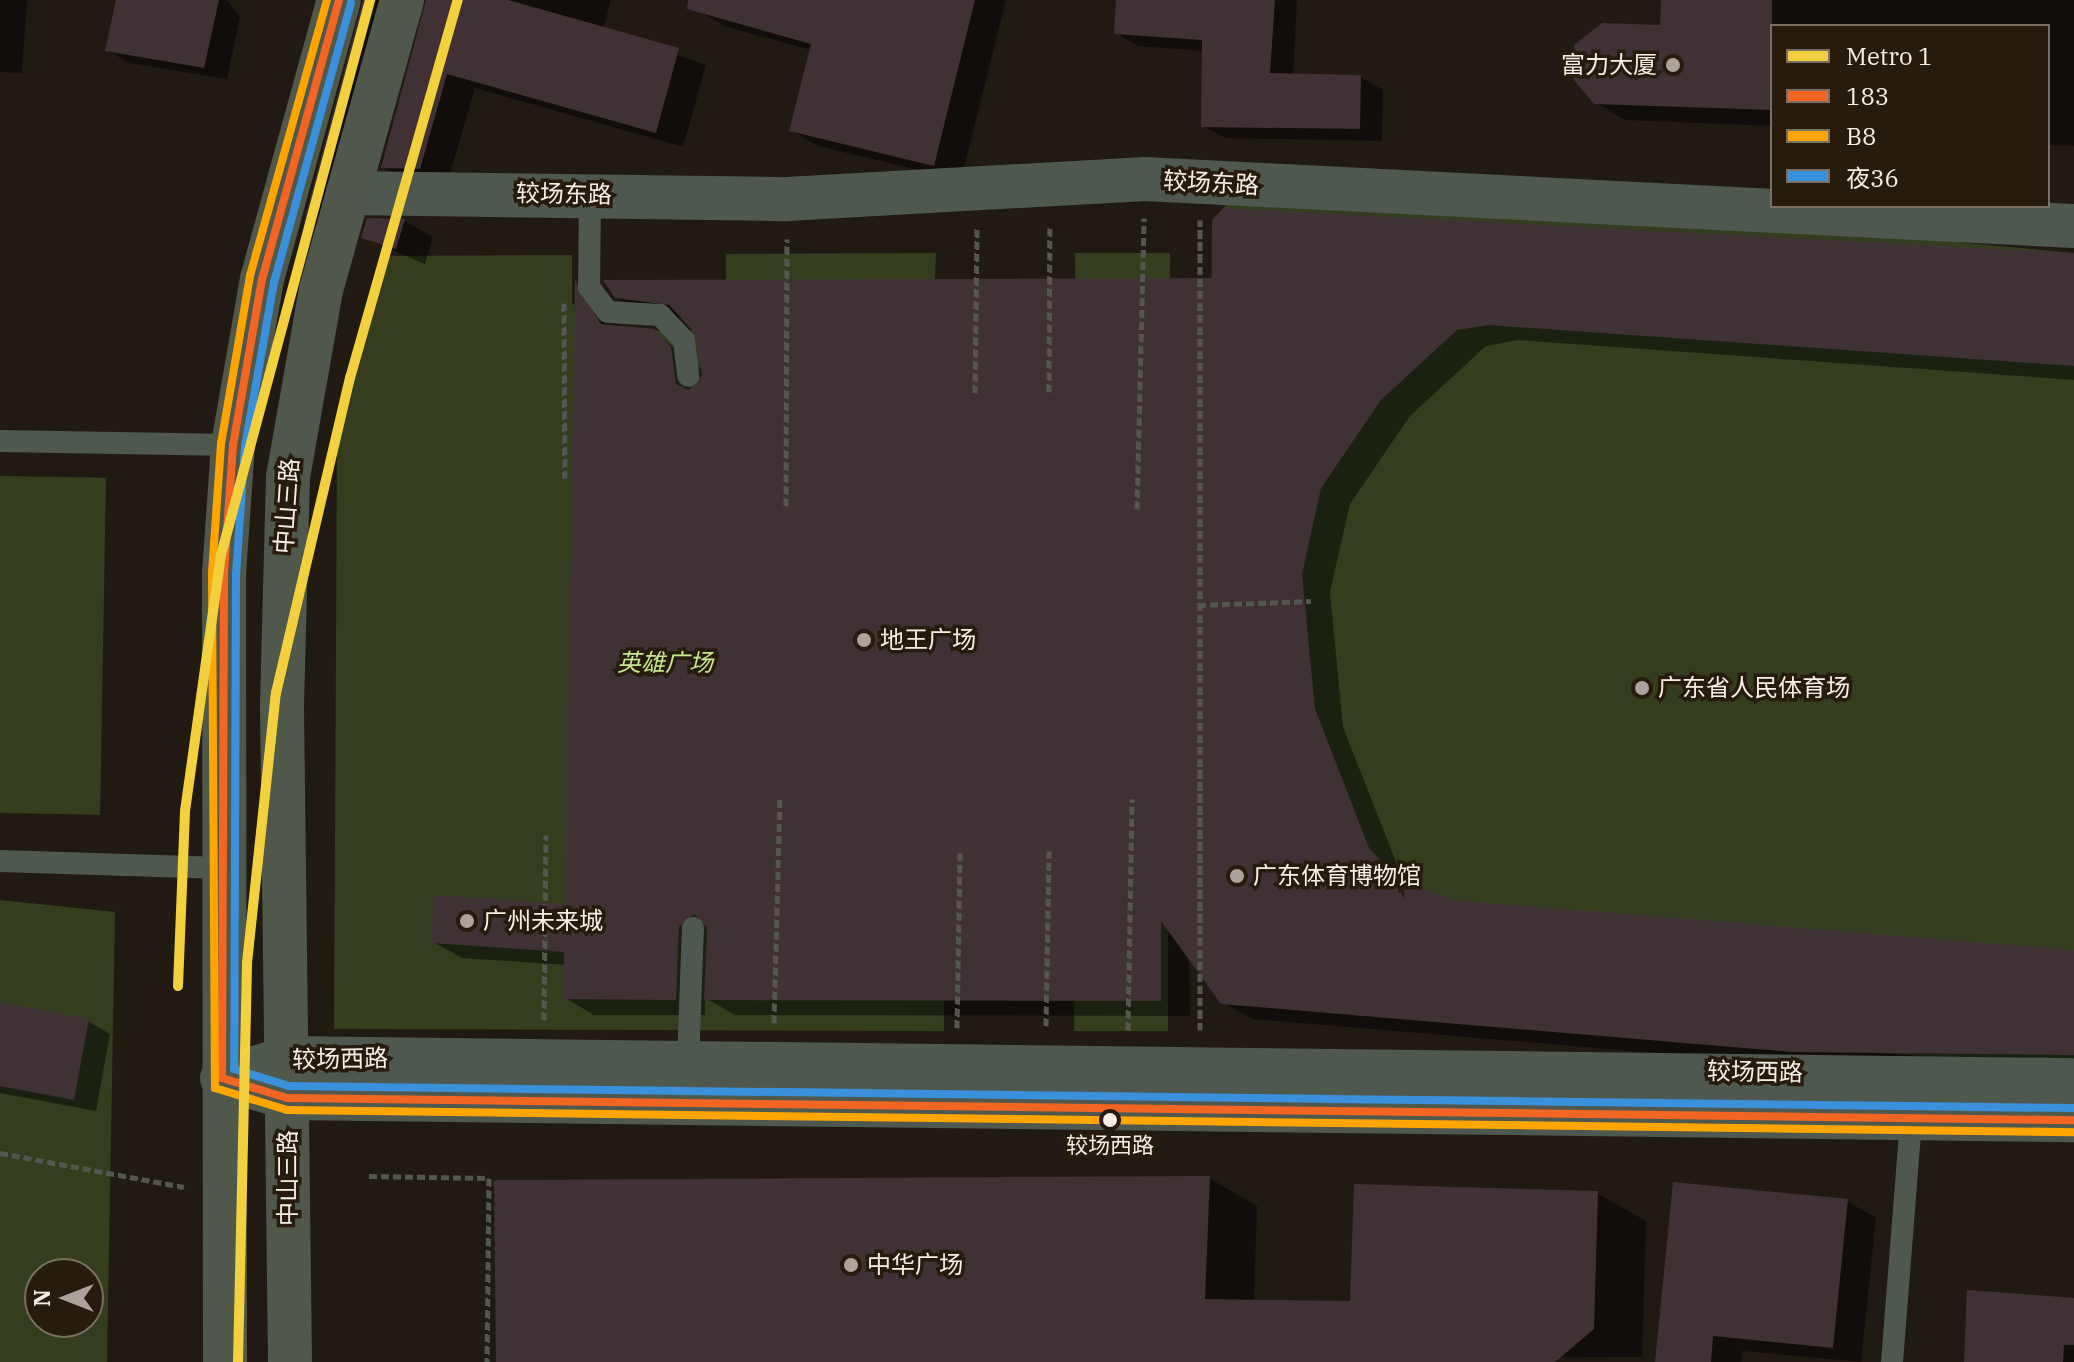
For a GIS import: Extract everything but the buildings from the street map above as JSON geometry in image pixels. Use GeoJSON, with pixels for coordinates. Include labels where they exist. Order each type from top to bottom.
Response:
{"type":"FeatureCollection","features":[{"type":"Feature","properties":{"kind":"main road"},"geometry":{"type":"LineString","coordinates":[[225,1362],[222,868],[233,445],[262,279],[339,0]]}},
{"type":"Feature","properties":{"kind":"main road","name":"中山三路"},"geometry":{"type":"LineString","coordinates":[[290,1362],[282,705],[288,477],[302,377],[348,193],[402,0]]}},
{"type":"Feature","properties":{"kind":"street","name":"较场东路"},"geometry":{"type":"LineString","coordinates":[[348,193],[787,199],[1145,179],[2074,226]]}},
{"type":"Feature","properties":{"kind":"street","name":"较场西路"},"geometry":{"type":"LineString","coordinates":[[288,1078],[543,1061],[2074,1080]]}},
{"type":"Feature","properties":{"kind":"street","name":"较场西路"},"geometry":{"type":"LineString","coordinates":[[222,1078],[2074,1120]]}},
{"type":"Feature","properties":{"kind":"lane"},"geometry":{"type":"LineString","coordinates":[[590,195],[589,287],[608,312],[660,315],[684,341],[688,376]]}},
{"type":"Feature","properties":{"kind":"lane"},"geometry":{"type":"LineString","coordinates":[[0,441],[233,445]]}},
{"type":"Feature","properties":{"kind":"lane"},"geometry":{"type":"LineString","coordinates":[[0,861],[222,868]]}},
{"type":"Feature","properties":{"kind":"lane"},"geometry":{"type":"LineString","coordinates":[[688,1063],[693,928]]}},
{"type":"Feature","properties":{"kind":"lane"},"geometry":{"type":"LineString","coordinates":[[1892,1362],[1911,1118]]}},
{"type":"Feature","properties":{"kind":"path"},"geometry":{"type":"LineString","coordinates":[[1137,509],[1145,179]]}},
{"type":"Feature","properties":{"kind":"path"},"geometry":{"type":"LineString","coordinates":[[1200,182],[1200,1067]]}},
{"type":"Feature","properties":{"kind":"path"},"geometry":{"type":"LineString","coordinates":[[786,506],[787,199]]}},
{"type":"Feature","properties":{"kind":"path"},"geometry":{"type":"LineString","coordinates":[[975,393],[977,209]]}},
{"type":"Feature","properties":{"kind":"path"},"geometry":{"type":"LineString","coordinates":[[1049,392],[1051,220]]}},
{"type":"Feature","properties":{"kind":"path"},"geometry":{"type":"LineString","coordinates":[[564,292],[565,478]]}},
{"type":"Feature","properties":{"kind":"path"},"geometry":{"type":"LineString","coordinates":[[1198,605],[1311,601]]}},
{"type":"Feature","properties":{"kind":"path"},"geometry":{"type":"LineString","coordinates":[[773,1064],[780,796]]}},
{"type":"Feature","properties":{"kind":"path"},"geometry":{"type":"LineString","coordinates":[[1127,1067],[1132,799]]}},
{"type":"Feature","properties":{"kind":"path"},"geometry":{"type":"LineString","coordinates":[[543,1061],[546,835]]}},
{"type":"Feature","properties":{"kind":"path"},"geometry":{"type":"LineString","coordinates":[[1046,1042],[1049,851]]}},
{"type":"Feature","properties":{"kind":"path"},"geometry":{"type":"LineString","coordinates":[[957,1042],[960,853]]}},
{"type":"Feature","properties":{"kind":"path"},"geometry":{"type":"LineString","coordinates":[[0,1153],[222,1194]]}},
{"type":"Feature","properties":{"kind":"path"},"geometry":{"type":"LineString","coordinates":[[369,1176],[489,1178],[492,1231],[487,1362]]}},
{"type":"Feature","properties":{"kind":"green space","name":"广东省人民体育场"},"geometry":{"type":"Polygon","coordinates":[[[1232,199],[1858,233],[2074,253],[2074,1067],[1477,1024],[1209,608],[1212,220],[1232,199]]]}},
{"type":"Feature","properties":{"kind":"green space","name":"英雄广场"},"geometry":{"type":"Polygon","coordinates":[[[936,253],[929,406],[1076,405],[1075,253],[1170,253],[1168,1031],[1074,1031],[1076,844],[943,843],[944,1031],[334,1029],[337,450],[383,256],[572,255],[572,303],[603,331],[726,330],[726,254],[936,253]]]}},
{"type":"Feature","properties":{"kind":"green space"},"geometry":{"type":"Polygon","coordinates":[[[0,476],[106,478],[100,815],[0,813],[0,476]]]}},
{"type":"Feature","properties":{"kind":"green space"},"geometry":{"type":"Polygon","coordinates":[[[0,900],[115,912],[107,1362],[0,1362],[0,900]]]}},
{"type":"Feature","properties":{"kind":"metro line","name":"1"},"geometry":{"type":"LineString","coordinates":[[178,986],[185,811],[221,555],[370,0]]}},
{"type":"Feature","properties":{"kind":"metro line","name":"1"},"geometry":{"type":"LineString","coordinates":[[238,1362],[247,963],[276,693],[350,378],[458,0]]}},
{"type":"Feature","properties":{"kind":"transit line","name":"B8"},"geometry":{"type":"LineString","coordinates":[[327,0],[250,276],[221,444],[212,574],[215,1088],[287,1110],[2074,1132]]}},
{"type":"Feature","properties":{"kind":"transit line","name":"183"},"geometry":{"type":"LineString","coordinates":[[339,0],[262,279],[233,445],[224,574],[222,1078],[287,1098],[2074,1120]]}},
{"type":"Feature","properties":{"kind":"transit line","name":"夜36"},"geometry":{"type":"LineString","coordinates":[[351,3],[274,282],[245,446],[236,574],[234,1069],[289,1086],[2074,1108]]}},
{"type":"Feature","properties":{"kind":"place","name":"富力大厦"},"geometry":{"type":"Point","coordinates":[1673,65]}},
{"type":"Feature","properties":{"kind":"place","name":"地王广场"},"geometry":{"type":"Point","coordinates":[864,640]}},
{"type":"Feature","properties":{"kind":"place","name":"广东省人民体育场"},"geometry":{"type":"Point","coordinates":[1642,688]}},
{"type":"Feature","properties":{"kind":"place","name":"广东体育博物馆"},"geometry":{"type":"Point","coordinates":[1237,876]}},
{"type":"Feature","properties":{"kind":"place","name":"广州未来城"},"geometry":{"type":"Point","coordinates":[467,921]}},
{"type":"Feature","properties":{"kind":"place","name":"较场西路"},"geometry":{"type":"Point","coordinates":[1110,1120]}},
{"type":"Feature","properties":{"kind":"place","name":"中华广场"},"geometry":{"type":"Point","coordinates":[851,1265]}}]}
